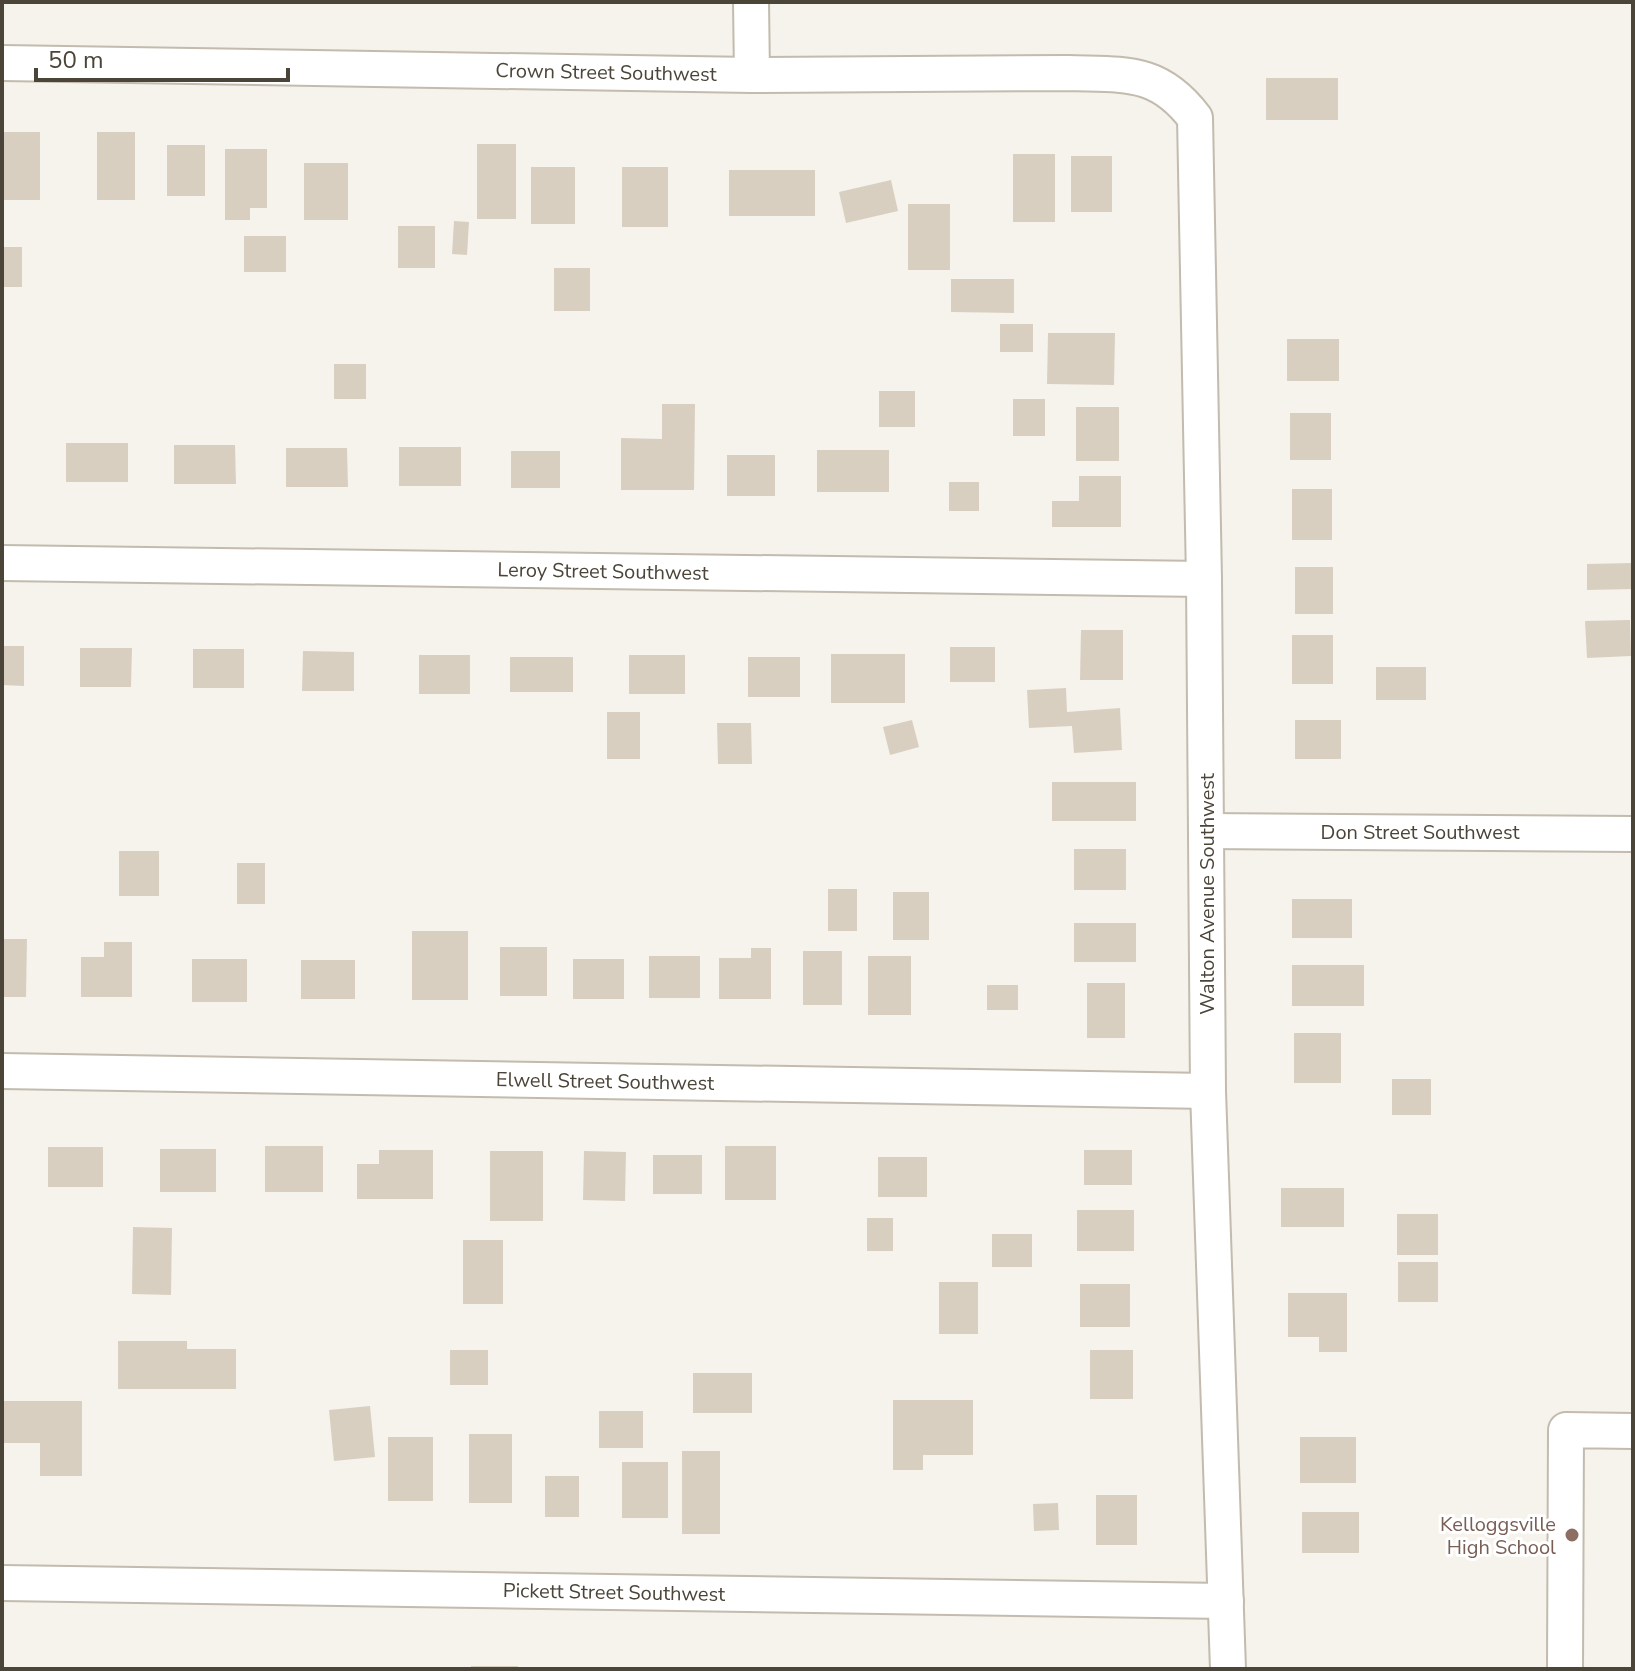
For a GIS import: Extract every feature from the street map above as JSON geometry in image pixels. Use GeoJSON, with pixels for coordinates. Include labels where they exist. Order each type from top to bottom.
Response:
{"type":"FeatureCollection","features":[{"type":"Feature","properties":{"kind":"street"},"geometry":{"type":"LineString","coordinates":[[751,2],[752,75]]}},
{"type":"Feature","properties":{"kind":"street","name":"Crown Street Southwest"},"geometry":{"type":"LineString","coordinates":[[2,63],[752,75],[1120,75],[1144,78],[1165,87],[1195,118]]}},
{"type":"Feature","properties":{"kind":"street","name":"Walton Avenue Southwest"},"geometry":{"type":"LineString","coordinates":[[1195,118],[1204,579],[1208,1091],[1228,1669]]}},
{"type":"Feature","properties":{"kind":"street","name":"Leroy Street Southwest"},"geometry":{"type":"LineString","coordinates":[[2,563],[1204,579]]}},
{"type":"Feature","properties":{"kind":"street","name":"Don Street Southwest"},"geometry":{"type":"LineString","coordinates":[[1206,831],[1633,834]]}},
{"type":"Feature","properties":{"kind":"street","name":"Elwell Street Southwest"},"geometry":{"type":"LineString","coordinates":[[2,1071],[1208,1091]]}},
{"type":"Feature","properties":{"kind":"street"},"geometry":{"type":"LineString","coordinates":[[1565,1669],[1566,1430],[1633,1431]]}},
{"type":"Feature","properties":{"kind":"street","name":"Pickett Street Southwest"},"geometry":{"type":"LineString","coordinates":[[2,1583],[1226,1601]]}},
{"type":"Feature","properties":{"kind":"building"},"geometry":{"type":"Polygon","coordinates":[[[1266,78],[1338,78],[1338,120],[1266,120],[1266,78]]]}},
{"type":"Feature","properties":{"kind":"building"},"geometry":{"type":"Polygon","coordinates":[[[3,132],[40,132],[40,200],[3,200],[3,132]]]}},
{"type":"Feature","properties":{"kind":"building"},"geometry":{"type":"Polygon","coordinates":[[[97,132],[135,132],[135,200],[97,200],[97,132]]]}},
{"type":"Feature","properties":{"kind":"building"},"geometry":{"type":"Polygon","coordinates":[[[477,144],[516,144],[516,219],[477,219],[477,144]]]}},
{"type":"Feature","properties":{"kind":"building"},"geometry":{"type":"Polygon","coordinates":[[[167,145],[205,145],[205,196],[167,196],[167,145]]]}},
{"type":"Feature","properties":{"kind":"building"},"geometry":{"type":"Polygon","coordinates":[[[225,149],[267,149],[267,208],[250,208],[250,220],[225,220],[225,149]]]}},
{"type":"Feature","properties":{"kind":"building"},"geometry":{"type":"Polygon","coordinates":[[[1013,154],[1055,154],[1055,222],[1013,222],[1013,154]]]}},
{"type":"Feature","properties":{"kind":"building"},"geometry":{"type":"Polygon","coordinates":[[[1071,156],[1112,156],[1112,212],[1071,212],[1071,156]]]}},
{"type":"Feature","properties":{"kind":"building"},"geometry":{"type":"Polygon","coordinates":[[[304,163],[348,163],[348,220],[304,220],[304,163]]]}},
{"type":"Feature","properties":{"kind":"building"},"geometry":{"type":"Polygon","coordinates":[[[531,167],[575,167],[575,224],[531,224],[531,167]]]}},
{"type":"Feature","properties":{"kind":"building"},"geometry":{"type":"Polygon","coordinates":[[[622,167],[668,167],[668,227],[622,227],[622,167]]]}},
{"type":"Feature","properties":{"kind":"building"},"geometry":{"type":"Polygon","coordinates":[[[729,170],[815,170],[815,216],[729,216],[729,170]]]}},
{"type":"Feature","properties":{"kind":"building"},"geometry":{"type":"Polygon","coordinates":[[[891,180],[898,211],[846,223],[839,192],[891,180]]]}},
{"type":"Feature","properties":{"kind":"building"},"geometry":{"type":"Polygon","coordinates":[[[908,204],[950,204],[950,270],[908,270],[908,204]]]}},
{"type":"Feature","properties":{"kind":"building"},"geometry":{"type":"Polygon","coordinates":[[[454,221],[469,222],[467,255],[452,254],[454,221]]]}},
{"type":"Feature","properties":{"kind":"building"},"geometry":{"type":"Polygon","coordinates":[[[398,226],[435,226],[435,268],[398,268],[398,226]]]}},
{"type":"Feature","properties":{"kind":"building"},"geometry":{"type":"Polygon","coordinates":[[[244,236],[286,236],[286,272],[244,272],[244,236]]]}},
{"type":"Feature","properties":{"kind":"building"},"geometry":{"type":"Polygon","coordinates":[[[2,247],[22,247],[22,287],[2,287],[2,247]]]}},
{"type":"Feature","properties":{"kind":"building"},"geometry":{"type":"Polygon","coordinates":[[[554,268],[590,268],[590,311],[554,311],[554,268]]]}},
{"type":"Feature","properties":{"kind":"building"},"geometry":{"type":"Polygon","coordinates":[[[951,279],[1014,279],[1014,313],[951,312],[951,279]]]}},
{"type":"Feature","properties":{"kind":"building"},"geometry":{"type":"Polygon","coordinates":[[[1000,324],[1033,324],[1033,352],[1000,352],[1000,324]]]}},
{"type":"Feature","properties":{"kind":"building"},"geometry":{"type":"Polygon","coordinates":[[[1048,333],[1115,333],[1114,385],[1047,384],[1048,333]]]}},
{"type":"Feature","properties":{"kind":"building"},"geometry":{"type":"Polygon","coordinates":[[[1287,339],[1339,339],[1339,381],[1287,381],[1287,339]]]}},
{"type":"Feature","properties":{"kind":"building"},"geometry":{"type":"Polygon","coordinates":[[[334,364],[366,364],[366,399],[334,399],[334,364]]]}},
{"type":"Feature","properties":{"kind":"building"},"geometry":{"type":"Polygon","coordinates":[[[879,391],[915,391],[915,427],[879,427],[879,391]]]}},
{"type":"Feature","properties":{"kind":"building"},"geometry":{"type":"Polygon","coordinates":[[[1013,399],[1045,399],[1045,436],[1013,436],[1013,399]]]}},
{"type":"Feature","properties":{"kind":"building"},"geometry":{"type":"Polygon","coordinates":[[[662,404],[695,404],[694,490],[621,490],[621,438],[662,439],[662,404]]]}},
{"type":"Feature","properties":{"kind":"building"},"geometry":{"type":"Polygon","coordinates":[[[1076,407],[1119,407],[1119,461],[1076,461],[1076,407]]]}},
{"type":"Feature","properties":{"kind":"building"},"geometry":{"type":"Polygon","coordinates":[[[1290,413],[1331,413],[1331,460],[1290,460],[1290,413]]]}},
{"type":"Feature","properties":{"kind":"building"},"geometry":{"type":"Polygon","coordinates":[[[66,443],[128,443],[128,482],[66,482],[66,443]]]}},
{"type":"Feature","properties":{"kind":"building"},"geometry":{"type":"Polygon","coordinates":[[[174,445],[235,445],[236,484],[174,484],[174,445]]]}},
{"type":"Feature","properties":{"kind":"building"},"geometry":{"type":"Polygon","coordinates":[[[399,447],[461,447],[461,486],[399,486],[399,447]]]}},
{"type":"Feature","properties":{"kind":"building"},"geometry":{"type":"Polygon","coordinates":[[[286,448],[347,448],[348,487],[286,487],[286,448]]]}},
{"type":"Feature","properties":{"kind":"building"},"geometry":{"type":"Polygon","coordinates":[[[817,450],[889,450],[889,492],[817,492],[817,450]]]}},
{"type":"Feature","properties":{"kind":"building"},"geometry":{"type":"Polygon","coordinates":[[[511,451],[560,451],[560,488],[511,488],[511,451]]]}},
{"type":"Feature","properties":{"kind":"building"},"geometry":{"type":"Polygon","coordinates":[[[727,455],[775,455],[775,496],[727,496],[727,455]]]}},
{"type":"Feature","properties":{"kind":"building"},"geometry":{"type":"Polygon","coordinates":[[[1079,476],[1121,476],[1121,527],[1052,527],[1052,501],[1079,501],[1079,476]]]}},
{"type":"Feature","properties":{"kind":"building"},"geometry":{"type":"Polygon","coordinates":[[[949,482],[979,482],[979,511],[949,511],[949,482]]]}},
{"type":"Feature","properties":{"kind":"building"},"geometry":{"type":"Polygon","coordinates":[[[1292,489],[1332,489],[1332,540],[1292,540],[1292,489]]]}},
{"type":"Feature","properties":{"kind":"building"},"geometry":{"type":"Polygon","coordinates":[[[1633,563],[1633,589],[1587,590],[1587,564],[1633,563]]]}},
{"type":"Feature","properties":{"kind":"building"},"geometry":{"type":"Polygon","coordinates":[[[1295,567],[1333,567],[1333,614],[1295,614],[1295,567]]]}},
{"type":"Feature","properties":{"kind":"building"},"geometry":{"type":"Polygon","coordinates":[[[1630,620],[1631,656],[1587,658],[1585,621],[1630,620]]]}},
{"type":"Feature","properties":{"kind":"building"},"geometry":{"type":"Polygon","coordinates":[[[1081,630],[1123,630],[1123,680],[1080,680],[1081,630]]]}},
{"type":"Feature","properties":{"kind":"building"},"geometry":{"type":"Polygon","coordinates":[[[1292,635],[1333,635],[1333,684],[1292,684],[1292,635]]]}},
{"type":"Feature","properties":{"kind":"building"},"geometry":{"type":"Polygon","coordinates":[[[2,646],[24,646],[24,686],[2,685],[2,646]]]}},
{"type":"Feature","properties":{"kind":"building"},"geometry":{"type":"Polygon","coordinates":[[[950,647],[995,647],[995,682],[950,682],[950,647]]]}},
{"type":"Feature","properties":{"kind":"building"},"geometry":{"type":"Polygon","coordinates":[[[80,648],[132,648],[131,687],[80,687],[80,648]]]}},
{"type":"Feature","properties":{"kind":"building"},"geometry":{"type":"Polygon","coordinates":[[[193,649],[244,649],[244,688],[193,688],[193,649]]]}},
{"type":"Feature","properties":{"kind":"building"},"geometry":{"type":"Polygon","coordinates":[[[303,651],[354,652],[354,691],[302,691],[303,651]]]}},
{"type":"Feature","properties":{"kind":"building"},"geometry":{"type":"Polygon","coordinates":[[[831,654],[905,654],[905,703],[831,703],[831,654]]]}},
{"type":"Feature","properties":{"kind":"building"},"geometry":{"type":"Polygon","coordinates":[[[419,655],[470,655],[470,694],[419,694],[419,655]]]}},
{"type":"Feature","properties":{"kind":"building"},"geometry":{"type":"Polygon","coordinates":[[[629,655],[685,655],[685,694],[629,694],[629,655]]]}},
{"type":"Feature","properties":{"kind":"building"},"geometry":{"type":"Polygon","coordinates":[[[510,657],[573,657],[573,692],[510,692],[510,657]]]}},
{"type":"Feature","properties":{"kind":"building"},"geometry":{"type":"Polygon","coordinates":[[[748,657],[800,657],[800,697],[748,697],[748,657]]]}},
{"type":"Feature","properties":{"kind":"building"},"geometry":{"type":"Polygon","coordinates":[[[1376,667],[1426,667],[1426,700],[1376,700],[1376,667]]]}},
{"type":"Feature","properties":{"kind":"building"},"geometry":{"type":"Polygon","coordinates":[[[1066,688],[1067,712],[1120,708],[1122,750],[1074,753],[1072,726],[1029,728],[1027,690],[1066,688]]]}},
{"type":"Feature","properties":{"kind":"building"},"geometry":{"type":"Polygon","coordinates":[[[607,712],[640,712],[640,759],[607,759],[607,712]]]}},
{"type":"Feature","properties":{"kind":"building"},"geometry":{"type":"Polygon","coordinates":[[[912,720],[919,747],[890,755],[883,727],[912,720]]]}},
{"type":"Feature","properties":{"kind":"building"},"geometry":{"type":"Polygon","coordinates":[[[1295,720],[1341,720],[1341,759],[1295,759],[1295,720]]]}},
{"type":"Feature","properties":{"kind":"building"},"geometry":{"type":"Polygon","coordinates":[[[717,723],[751,723],[752,764],[718,764],[717,723]]]}},
{"type":"Feature","properties":{"kind":"building"},"geometry":{"type":"Polygon","coordinates":[[[1052,782],[1136,782],[1136,821],[1052,821],[1052,782]]]}},
{"type":"Feature","properties":{"kind":"building"},"geometry":{"type":"Polygon","coordinates":[[[1074,849],[1126,849],[1126,890],[1074,890],[1074,849]]]}},
{"type":"Feature","properties":{"kind":"building"},"geometry":{"type":"Polygon","coordinates":[[[119,851],[159,851],[159,896],[119,896],[119,851]]]}},
{"type":"Feature","properties":{"kind":"building"},"geometry":{"type":"Polygon","coordinates":[[[237,863],[265,863],[265,904],[237,904],[237,863]]]}},
{"type":"Feature","properties":{"kind":"building"},"geometry":{"type":"Polygon","coordinates":[[[828,889],[857,889],[857,931],[828,931],[828,889]]]}},
{"type":"Feature","properties":{"kind":"building"},"geometry":{"type":"Polygon","coordinates":[[[893,892],[929,892],[929,940],[893,940],[893,892]]]}},
{"type":"Feature","properties":{"kind":"building"},"geometry":{"type":"Polygon","coordinates":[[[1292,899],[1352,899],[1352,938],[1292,938],[1292,899]]]}},
{"type":"Feature","properties":{"kind":"building"},"geometry":{"type":"Polygon","coordinates":[[[1074,923],[1136,923],[1136,962],[1074,962],[1074,923]]]}},
{"type":"Feature","properties":{"kind":"building"},"geometry":{"type":"Polygon","coordinates":[[[412,931],[468,931],[468,1000],[412,1000],[412,931]]]}},
{"type":"Feature","properties":{"kind":"building"},"geometry":{"type":"Polygon","coordinates":[[[4,939],[27,939],[26,997],[2,997],[4,939]]]}},
{"type":"Feature","properties":{"kind":"building"},"geometry":{"type":"Polygon","coordinates":[[[104,942],[132,942],[132,997],[81,997],[81,957],[104,957],[104,942]]]}},
{"type":"Feature","properties":{"kind":"building"},"geometry":{"type":"Polygon","coordinates":[[[500,947],[547,947],[547,996],[500,996],[500,947]]]}},
{"type":"Feature","properties":{"kind":"building"},"geometry":{"type":"Polygon","coordinates":[[[751,948],[771,948],[771,999],[719,999],[719,958],[751,958],[751,948]]]}},
{"type":"Feature","properties":{"kind":"building"},"geometry":{"type":"Polygon","coordinates":[[[803,951],[842,951],[842,1005],[803,1005],[803,951]]]}},
{"type":"Feature","properties":{"kind":"building"},"geometry":{"type":"Polygon","coordinates":[[[649,956],[700,956],[700,998],[649,998],[649,956]]]}},
{"type":"Feature","properties":{"kind":"building"},"geometry":{"type":"Polygon","coordinates":[[[868,956],[911,956],[911,1015],[868,1015],[868,956]]]}},
{"type":"Feature","properties":{"kind":"building"},"geometry":{"type":"Polygon","coordinates":[[[192,959],[247,959],[247,1002],[192,1002],[192,959]]]}},
{"type":"Feature","properties":{"kind":"building"},"geometry":{"type":"Polygon","coordinates":[[[573,959],[624,959],[624,999],[573,999],[573,959]]]}},
{"type":"Feature","properties":{"kind":"building"},"geometry":{"type":"Polygon","coordinates":[[[301,960],[355,960],[355,999],[301,999],[301,960]]]}},
{"type":"Feature","properties":{"kind":"building"},"geometry":{"type":"Polygon","coordinates":[[[1292,965],[1364,965],[1364,1006],[1292,1006],[1292,965]]]}},
{"type":"Feature","properties":{"kind":"building"},"geometry":{"type":"Polygon","coordinates":[[[1087,983],[1125,983],[1125,1038],[1087,1038],[1087,983]]]}},
{"type":"Feature","properties":{"kind":"building"},"geometry":{"type":"Polygon","coordinates":[[[987,985],[1018,985],[1018,1010],[987,1010],[987,985]]]}},
{"type":"Feature","properties":{"kind":"building"},"geometry":{"type":"Polygon","coordinates":[[[1294,1033],[1341,1033],[1341,1083],[1294,1083],[1294,1033]]]}},
{"type":"Feature","properties":{"kind":"building"},"geometry":{"type":"Polygon","coordinates":[[[1392,1079],[1431,1079],[1431,1115],[1392,1115],[1392,1079]]]}},
{"type":"Feature","properties":{"kind":"building"},"geometry":{"type":"Polygon","coordinates":[[[265,1146],[323,1146],[323,1192],[265,1192],[265,1146]]]}},
{"type":"Feature","properties":{"kind":"building"},"geometry":{"type":"Polygon","coordinates":[[[725,1146],[776,1146],[776,1200],[725,1200],[725,1146]]]}},
{"type":"Feature","properties":{"kind":"building"},"geometry":{"type":"Polygon","coordinates":[[[48,1147],[103,1147],[103,1187],[48,1187],[48,1147]]]}},
{"type":"Feature","properties":{"kind":"building"},"geometry":{"type":"Polygon","coordinates":[[[160,1149],[216,1149],[216,1192],[160,1192],[160,1149]]]}},
{"type":"Feature","properties":{"kind":"building"},"geometry":{"type":"Polygon","coordinates":[[[379,1150],[433,1150],[433,1199],[357,1199],[357,1164],[379,1164],[379,1150]]]}},
{"type":"Feature","properties":{"kind":"building"},"geometry":{"type":"Polygon","coordinates":[[[1084,1150],[1132,1150],[1132,1185],[1084,1185],[1084,1150]]]}},
{"type":"Feature","properties":{"kind":"building"},"geometry":{"type":"Polygon","coordinates":[[[490,1151],[543,1151],[543,1221],[490,1221],[490,1151]]]}},
{"type":"Feature","properties":{"kind":"building"},"geometry":{"type":"Polygon","coordinates":[[[584,1151],[626,1152],[625,1201],[583,1200],[584,1151]]]}},
{"type":"Feature","properties":{"kind":"building"},"geometry":{"type":"Polygon","coordinates":[[[653,1155],[702,1155],[702,1194],[653,1194],[653,1155]]]}},
{"type":"Feature","properties":{"kind":"building"},"geometry":{"type":"Polygon","coordinates":[[[878,1157],[927,1157],[927,1197],[878,1197],[878,1157]]]}},
{"type":"Feature","properties":{"kind":"building"},"geometry":{"type":"Polygon","coordinates":[[[1281,1188],[1344,1188],[1344,1227],[1281,1227],[1281,1188]]]}},
{"type":"Feature","properties":{"kind":"building"},"geometry":{"type":"Polygon","coordinates":[[[1077,1210],[1134,1210],[1134,1251],[1077,1251],[1077,1210]]]}},
{"type":"Feature","properties":{"kind":"building"},"geometry":{"type":"Polygon","coordinates":[[[1397,1214],[1438,1214],[1438,1255],[1397,1255],[1397,1214]]]}},
{"type":"Feature","properties":{"kind":"building"},"geometry":{"type":"Polygon","coordinates":[[[867,1218],[893,1218],[893,1251],[867,1251],[867,1218]]]}},
{"type":"Feature","properties":{"kind":"building"},"geometry":{"type":"Polygon","coordinates":[[[133,1227],[172,1228],[171,1295],[132,1294],[133,1227]]]}},
{"type":"Feature","properties":{"kind":"building"},"geometry":{"type":"Polygon","coordinates":[[[992,1234],[1032,1234],[1032,1267],[992,1267],[992,1234]]]}},
{"type":"Feature","properties":{"kind":"building"},"geometry":{"type":"Polygon","coordinates":[[[463,1240],[503,1240],[503,1304],[463,1304],[463,1240]]]}},
{"type":"Feature","properties":{"kind":"building"},"geometry":{"type":"Polygon","coordinates":[[[1398,1262],[1438,1262],[1438,1302],[1398,1302],[1398,1262]]]}},
{"type":"Feature","properties":{"kind":"building"},"geometry":{"type":"Polygon","coordinates":[[[939,1282],[978,1282],[978,1334],[939,1334],[939,1282]]]}},
{"type":"Feature","properties":{"kind":"building"},"geometry":{"type":"Polygon","coordinates":[[[1080,1284],[1130,1284],[1130,1327],[1080,1327],[1080,1284]]]}},
{"type":"Feature","properties":{"kind":"building"},"geometry":{"type":"Polygon","coordinates":[[[1288,1293],[1347,1293],[1347,1352],[1319,1352],[1319,1337],[1288,1337],[1288,1293]]]}},
{"type":"Feature","properties":{"kind":"building"},"geometry":{"type":"Polygon","coordinates":[[[118,1341],[187,1341],[187,1349],[236,1349],[236,1389],[118,1389],[118,1341]]]}},
{"type":"Feature","properties":{"kind":"building"},"geometry":{"type":"Polygon","coordinates":[[[450,1350],[488,1350],[488,1385],[450,1385],[450,1350]]]}},
{"type":"Feature","properties":{"kind":"building"},"geometry":{"type":"Polygon","coordinates":[[[1090,1350],[1133,1350],[1133,1399],[1090,1399],[1090,1350]]]}},
{"type":"Feature","properties":{"kind":"building"},"geometry":{"type":"Polygon","coordinates":[[[693,1373],[752,1373],[752,1413],[693,1413],[693,1373]]]}},
{"type":"Feature","properties":{"kind":"building"},"geometry":{"type":"Polygon","coordinates":[[[893,1400],[973,1400],[973,1455],[923,1455],[923,1470],[893,1470],[893,1400]]]}},
{"type":"Feature","properties":{"kind":"building"},"geometry":{"type":"Polygon","coordinates":[[[2,1401],[82,1401],[82,1476],[40,1476],[40,1443],[2,1443],[2,1401]]]}},
{"type":"Feature","properties":{"kind":"building"},"geometry":{"type":"Polygon","coordinates":[[[370,1406],[375,1457],[334,1461],[329,1410],[370,1406]]]}},
{"type":"Feature","properties":{"kind":"building"},"geometry":{"type":"Polygon","coordinates":[[[599,1411],[643,1411],[643,1448],[599,1448],[599,1411]]]}},
{"type":"Feature","properties":{"kind":"building"},"geometry":{"type":"Polygon","coordinates":[[[469,1434],[512,1434],[512,1503],[469,1503],[469,1434]]]}},
{"type":"Feature","properties":{"kind":"building"},"geometry":{"type":"Polygon","coordinates":[[[388,1437],[433,1437],[433,1501],[388,1501],[388,1437]]]}},
{"type":"Feature","properties":{"kind":"building"},"geometry":{"type":"Polygon","coordinates":[[[1300,1437],[1356,1437],[1356,1483],[1300,1483],[1300,1437]]]}},
{"type":"Feature","properties":{"kind":"building"},"geometry":{"type":"Polygon","coordinates":[[[682,1451],[720,1451],[720,1534],[682,1534],[682,1451]]]}},
{"type":"Feature","properties":{"kind":"building"},"geometry":{"type":"Polygon","coordinates":[[[622,1462],[668,1462],[668,1518],[622,1518],[622,1462]]]}},
{"type":"Feature","properties":{"kind":"building"},"geometry":{"type":"Polygon","coordinates":[[[545,1476],[579,1476],[579,1517],[545,1517],[545,1476]]]}},
{"type":"Feature","properties":{"kind":"building"},"geometry":{"type":"Polygon","coordinates":[[[1096,1495],[1137,1495],[1137,1545],[1096,1545],[1096,1495]]]}},
{"type":"Feature","properties":{"kind":"building"},"geometry":{"type":"Polygon","coordinates":[[[1058,1503],[1059,1530],[1034,1531],[1033,1504],[1058,1503]]]}},
{"type":"Feature","properties":{"kind":"building"},"geometry":{"type":"Polygon","coordinates":[[[1302,1512],[1359,1512],[1359,1553],[1302,1553],[1302,1512]]]}},
{"type":"Feature","properties":{"kind":"building"},"geometry":{"type":"Polygon","coordinates":[[[471,1666],[518,1666],[518,1669],[471,1669],[471,1666]]]}},
{"type":"Feature","properties":{"kind":"place","name":"Kelloggsville High School"},"geometry":{"type":"Point","coordinates":[1572,1535]}}]}
